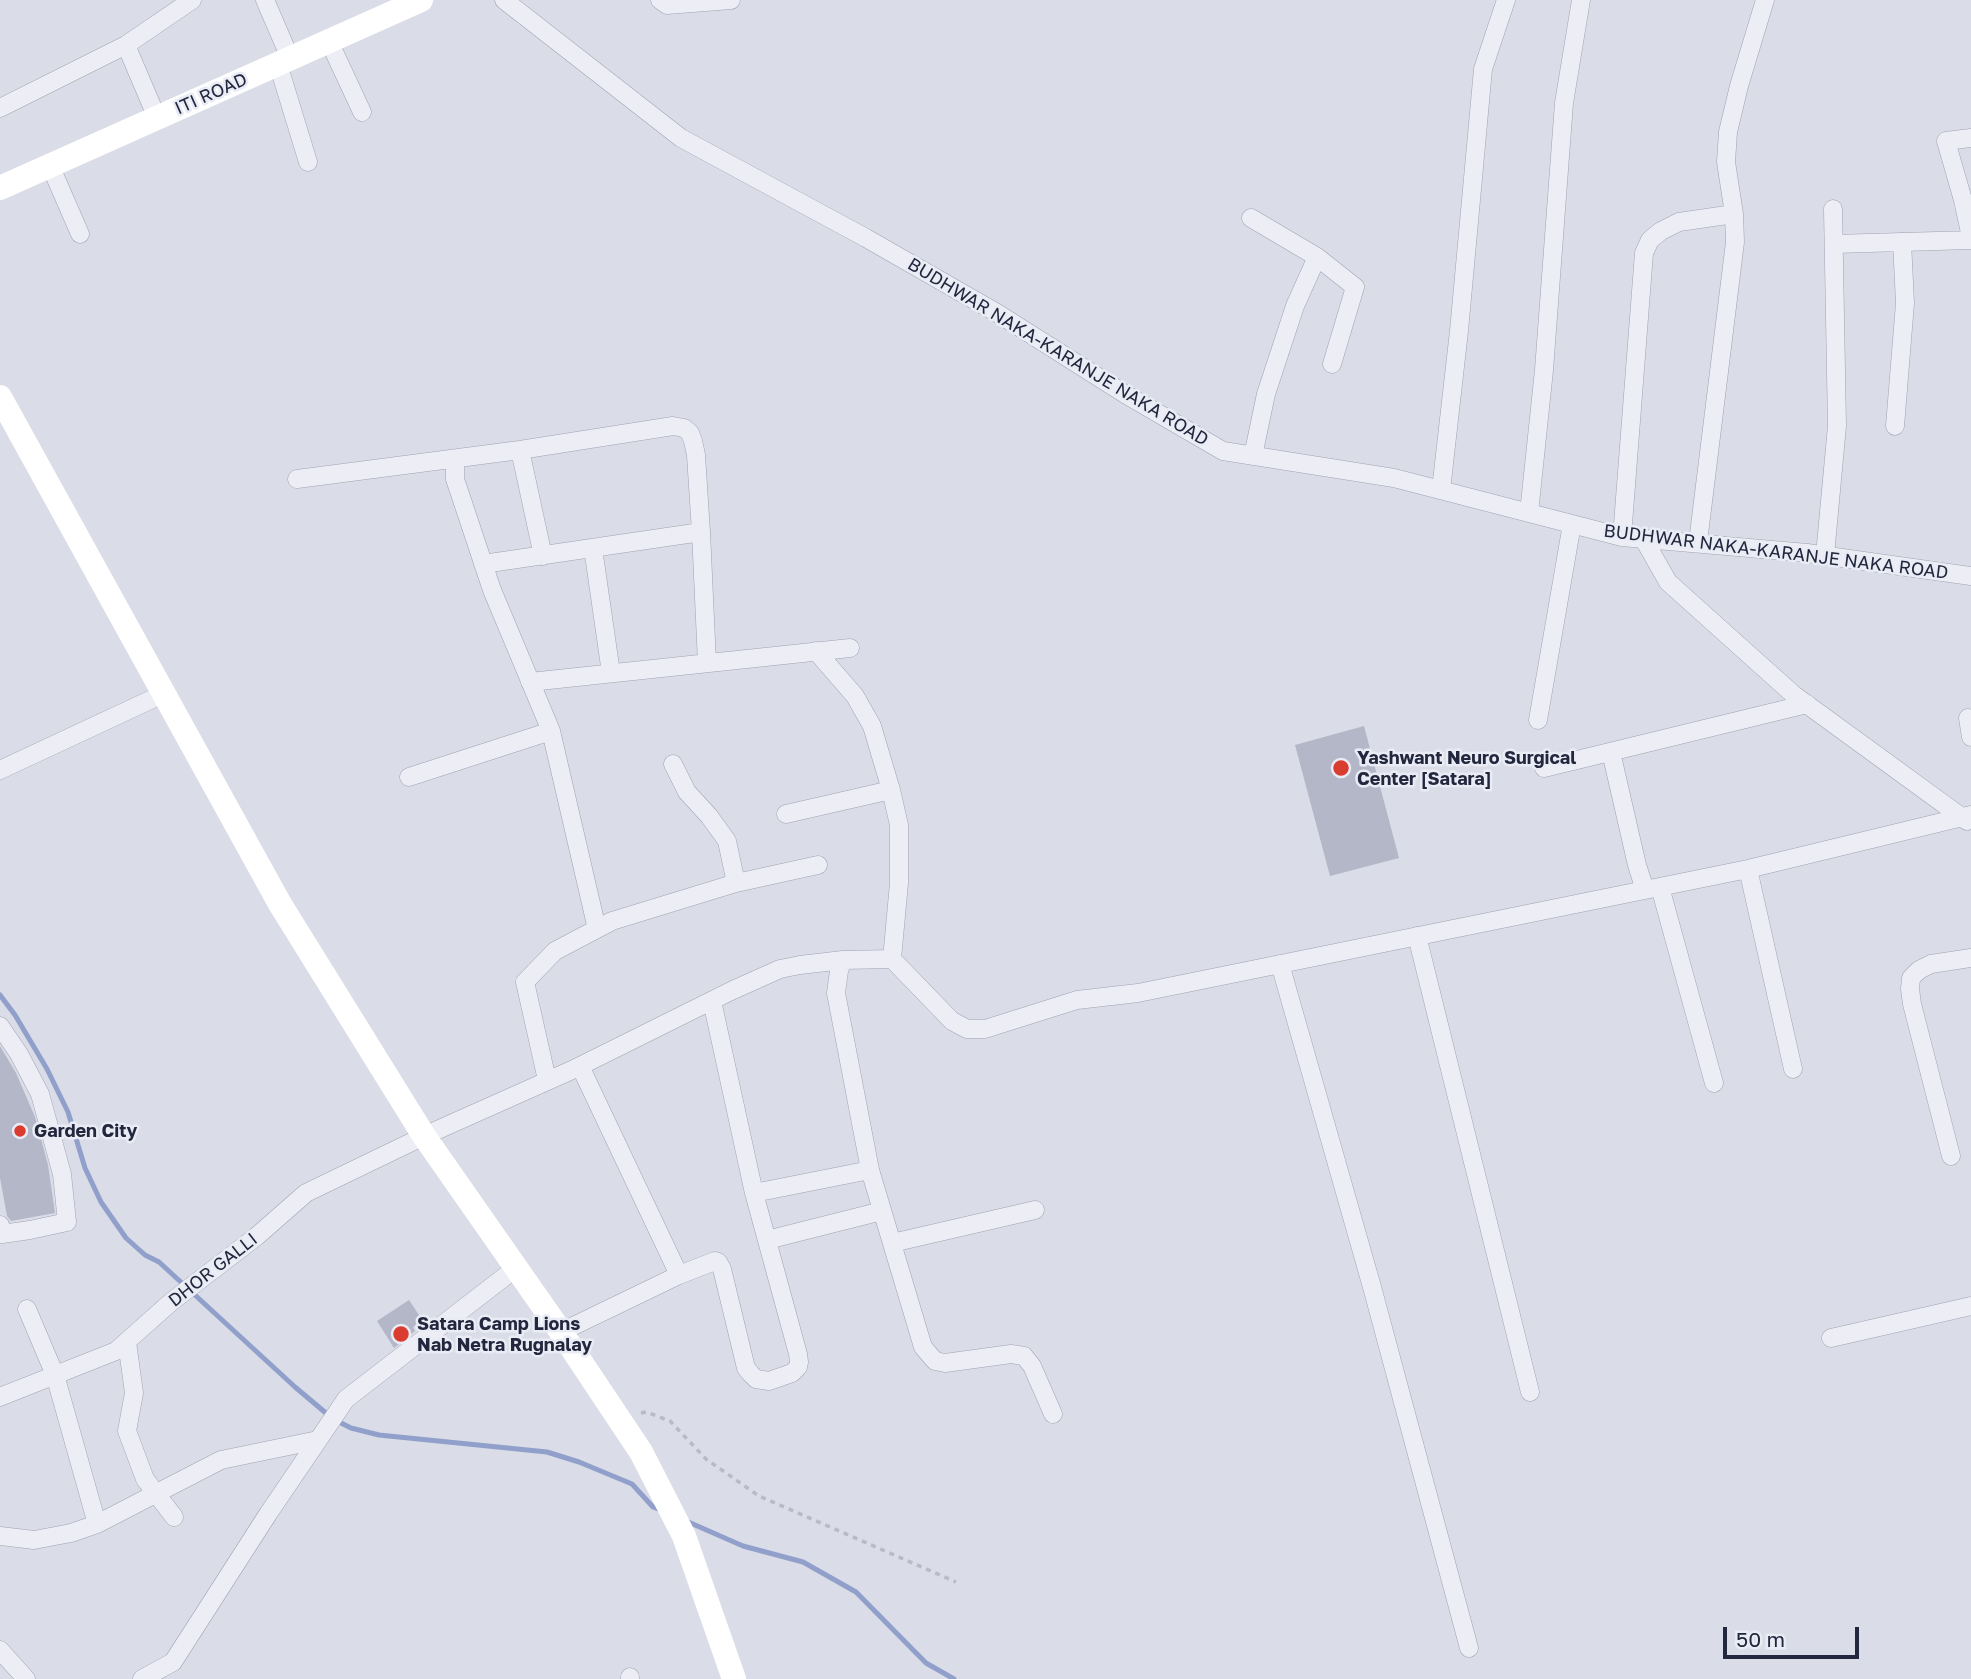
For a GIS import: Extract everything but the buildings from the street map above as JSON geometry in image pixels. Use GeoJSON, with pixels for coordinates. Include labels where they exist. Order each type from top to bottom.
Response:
{"type":"FeatureCollection","features":[{"type":"Feature","properties":{"kind":"main road","name":"ITI ROAD"},"geometry":{"type":"LineString","coordinates":[[0,188],[421,0]]}},
{"type":"Feature","properties":{"kind":"main road"},"geometry":{"type":"LineString","coordinates":[[0,397],[280,904],[424,1136],[641,1452],[684,1535],[734,1679]]}},
{"type":"Feature","properties":{"kind":"street"},"geometry":{"type":"LineString","coordinates":[[0,108],[126,45],[171,6],[192,0]]}},
{"type":"Feature","properties":{"kind":"street"},"geometry":{"type":"LineString","coordinates":[[265,0],[284,61],[308,162]]}},
{"type":"Feature","properties":{"kind":"street","name":"BUDHWAR NAKA-KARANJE NAKA ROAD"},"geometry":{"type":"LineString","coordinates":[[504,0],[681,138],[866,238],[997,313],[1125,394],[1223,451],[1394,478],[1622,537],[1825,555],[1971,576]]}},
{"type":"Feature","properties":{"kind":"street"},"geometry":{"type":"LineString","coordinates":[[660,0],[667,5],[731,0]]}},
{"type":"Feature","properties":{"kind":"street"},"geometry":{"type":"LineString","coordinates":[[1441,490],[1483,69],[1506,0]]}},
{"type":"Feature","properties":{"kind":"street"},"geometry":{"type":"LineString","coordinates":[[1529,513],[1544,370],[1564,103],[1581,0]]}},
{"type":"Feature","properties":{"kind":"street"},"geometry":{"type":"LineString","coordinates":[[1698,542],[1735,242],[1727,162],[1728,132],[1765,0]]}},
{"type":"Feature","properties":{"kind":"street"},"geometry":{"type":"LineString","coordinates":[[329,41],[362,112]]}},
{"type":"Feature","properties":{"kind":"street"},"geometry":{"type":"LineString","coordinates":[[126,45],[157,118]]}},
{"type":"Feature","properties":{"kind":"street"},"geometry":{"type":"LineString","coordinates":[[1834,244],[1971,239],[1946,141],[1971,138]]}},
{"type":"Feature","properties":{"kind":"street"},"geometry":{"type":"LineString","coordinates":[[50,165],[80,234]]}},
{"type":"Feature","properties":{"kind":"street"},"geometry":{"type":"LineString","coordinates":[[1825,555],[1837,426],[1833,209]]}},
{"type":"Feature","properties":{"kind":"street"},"geometry":{"type":"LineString","coordinates":[[1622,537],[1644,253],[1650,240],[1679,222],[1734,214]]}},
{"type":"Feature","properties":{"kind":"street"},"geometry":{"type":"LineString","coordinates":[[1251,218],[1317,257],[1355,287],[1332,364]]}},
{"type":"Feature","properties":{"kind":"street"},"geometry":{"type":"LineString","coordinates":[[1895,426],[1905,303],[1902,242]]}},
{"type":"Feature","properties":{"kind":"street"},"geometry":{"type":"LineString","coordinates":[[1253,456],[1266,394],[1291,319],[1317,257]]}},
{"type":"Feature","properties":{"kind":"street"},"geometry":{"type":"LineString","coordinates":[[297,479],[520,450],[673,426],[684,428],[694,441],[696,454],[707,663]]}},
{"type":"Feature","properties":{"kind":"street"},"geometry":{"type":"LineString","coordinates":[[520,450],[543,555]]}},
{"type":"Feature","properties":{"kind":"street"},"geometry":{"type":"LineString","coordinates":[[456,459],[456,479],[492,590],[551,731],[597,929]]}},
{"type":"Feature","properties":{"kind":"street"},"geometry":{"type":"LineString","coordinates":[[1538,720],[1572,524]]}},
{"type":"Feature","properties":{"kind":"street"},"geometry":{"type":"LineString","coordinates":[[483,564],[701,532]]}},
{"type":"Feature","properties":{"kind":"street"},"geometry":{"type":"LineString","coordinates":[[1643,538],[1668,582],[1794,695],[1968,819]]}},
{"type":"Feature","properties":{"kind":"street"},"geometry":{"type":"LineString","coordinates":[[593,548],[611,673]]}},
{"type":"Feature","properties":{"kind":"street"},"geometry":{"type":"LineString","coordinates":[[530,681],[850,648]]}},
{"type":"Feature","properties":{"kind":"street"},"geometry":{"type":"LineString","coordinates":[[816,651],[855,696],[872,726],[900,825],[899,883],[892,960],[952,1021],[967,1029],[985,1029],[1077,1000],[1138,993],[1748,869],[1968,819]]}},
{"type":"Feature","properties":{"kind":"street"},"geometry":{"type":"LineString","coordinates":[[0,770],[163,694]]}},
{"type":"Feature","properties":{"kind":"street"},"geometry":{"type":"LineString","coordinates":[[1544,768],[1807,704]]}},
{"type":"Feature","properties":{"kind":"street"},"geometry":{"type":"LineString","coordinates":[[1968,718],[1971,737]]}},
{"type":"Feature","properties":{"kind":"street"},"geometry":{"type":"LineString","coordinates":[[409,777],[551,731]]}},
{"type":"Feature","properties":{"kind":"street"},"geometry":{"type":"LineString","coordinates":[[1611,752],[1637,865],[1652,888],[1714,1083]]}},
{"type":"Feature","properties":{"kind":"street"},"geometry":{"type":"LineString","coordinates":[[673,764],[687,792],[727,841],[736,883]]}},
{"type":"Feature","properties":{"kind":"street"},"geometry":{"type":"LineString","coordinates":[[786,814],[891,790]]}},
{"type":"Feature","properties":{"kind":"street"},"geometry":{"type":"LineString","coordinates":[[547,1080],[525,982],[555,951],[612,921],[736,883],[818,865]]}},
{"type":"Feature","properties":{"kind":"street"},"geometry":{"type":"LineString","coordinates":[[1748,869],[1793,1069]]}},
{"type":"Feature","properties":{"kind":"street"},"geometry":{"type":"LineString","coordinates":[[1417,936],[1530,1392]]}},
{"type":"Feature","properties":{"kind":"street"},"geometry":{"type":"LineString","coordinates":[[1951,1156],[1912,1004],[1911,978],[1931,964],[1971,958]]}},
{"type":"Feature","properties":{"kind":"street"},"geometry":{"type":"LineString","coordinates":[[843,960],[836,993],[870,1170],[923,1347],[935,1361],[945,1363],[1011,1354],[1024,1356],[1053,1415]]}},
{"type":"Feature","properties":{"kind":"street","name":"DHOR GALLI"},"geometry":{"type":"LineString","coordinates":[[0,1397],[116,1351],[171,1302],[257,1236],[306,1192],[580,1066],[780,969],[843,960],[892,960]]}},
{"type":"Feature","properties":{"kind":"street"},"geometry":{"type":"LineString","coordinates":[[1280,964],[1372,1287],[1469,1648]]}},
{"type":"Feature","properties":{"kind":"street"},"geometry":{"type":"LineString","coordinates":[[561,1332],[712,1261],[718,1262],[722,1269],[746,1368],[756,1379],[769,1381],[792,1373],[798,1367],[798,1354],[754,1193],[712,1001]]}},
{"type":"Feature","properties":{"kind":"street"},"geometry":{"type":"LineString","coordinates":[[0,1026],[19,1054],[40,1094],[62,1174],[67,1222],[2,1234],[0,1225]]}},
{"type":"Feature","properties":{"kind":"street"},"geometry":{"type":"LineString","coordinates":[[580,1066],[679,1275]]}},
{"type":"Feature","properties":{"kind":"street"},"geometry":{"type":"LineString","coordinates":[[754,1193],[870,1170]]}},
{"type":"Feature","properties":{"kind":"street"},"geometry":{"type":"LineString","coordinates":[[892,1243],[1035,1210]]}},
{"type":"Feature","properties":{"kind":"street"},"geometry":{"type":"LineString","coordinates":[[766,1240],[882,1211]]}},
{"type":"Feature","properties":{"kind":"street"},"geometry":{"type":"LineString","coordinates":[[142,1679],[166,1673],[346,1399],[516,1268]]}},
{"type":"Feature","properties":{"kind":"street"},"geometry":{"type":"LineString","coordinates":[[1831,1338],[1971,1306]]}},
{"type":"Feature","properties":{"kind":"street"},"geometry":{"type":"LineString","coordinates":[[27,1309],[55,1375],[97,1524]]}},
{"type":"Feature","properties":{"kind":"street"},"geometry":{"type":"LineString","coordinates":[[127,1342],[134,1393],[127,1431],[145,1479],[174,1517]]}},
{"type":"Feature","properties":{"kind":"street"},"geometry":{"type":"LineString","coordinates":[[0,1535],[34,1539],[71,1533],[97,1524],[221,1460],[318,1440]]}},
{"type":"Feature","properties":{"kind":"street"},"geometry":{"type":"LineString","coordinates":[[0,1650],[26,1679]]}},
{"type":"Feature","properties":{"kind":"path"},"geometry":{"type":"LineString","coordinates":[[618,1418],[646,1412],[670,1421],[706,1459],[758,1496],[956,1582]]}},
{"type":"Feature","properties":{"kind":"waterway"},"geometry":{"type":"LineString","coordinates":[[0,995],[47,1069],[68,1112],[85,1168],[101,1202],[126,1238],[145,1255],[159,1262],[333,1419],[351,1428],[379,1435],[547,1452],[632,1484],[653,1507],[661,1510]]}},
{"type":"Feature","properties":{"kind":"waterway"},"geometry":{"type":"LineString","coordinates":[[686,1521],[743,1546],[803,1562],[856,1592],[926,1663],[954,1679]]}},
{"type":"Feature","properties":{"kind":"place","name":"Yashwant Neuro Surgical Center [Satara]"},"geometry":{"type":"Point","coordinates":[1341,768]}},
{"type":"Feature","properties":{"kind":"place","name":"Garden City"},"geometry":{"type":"Point","coordinates":[20,1131]}},
{"type":"Feature","properties":{"kind":"place","name":"Satara Camp Lions Nab Netra Rugnalay"},"geometry":{"type":"Point","coordinates":[401,1334]}}]}
